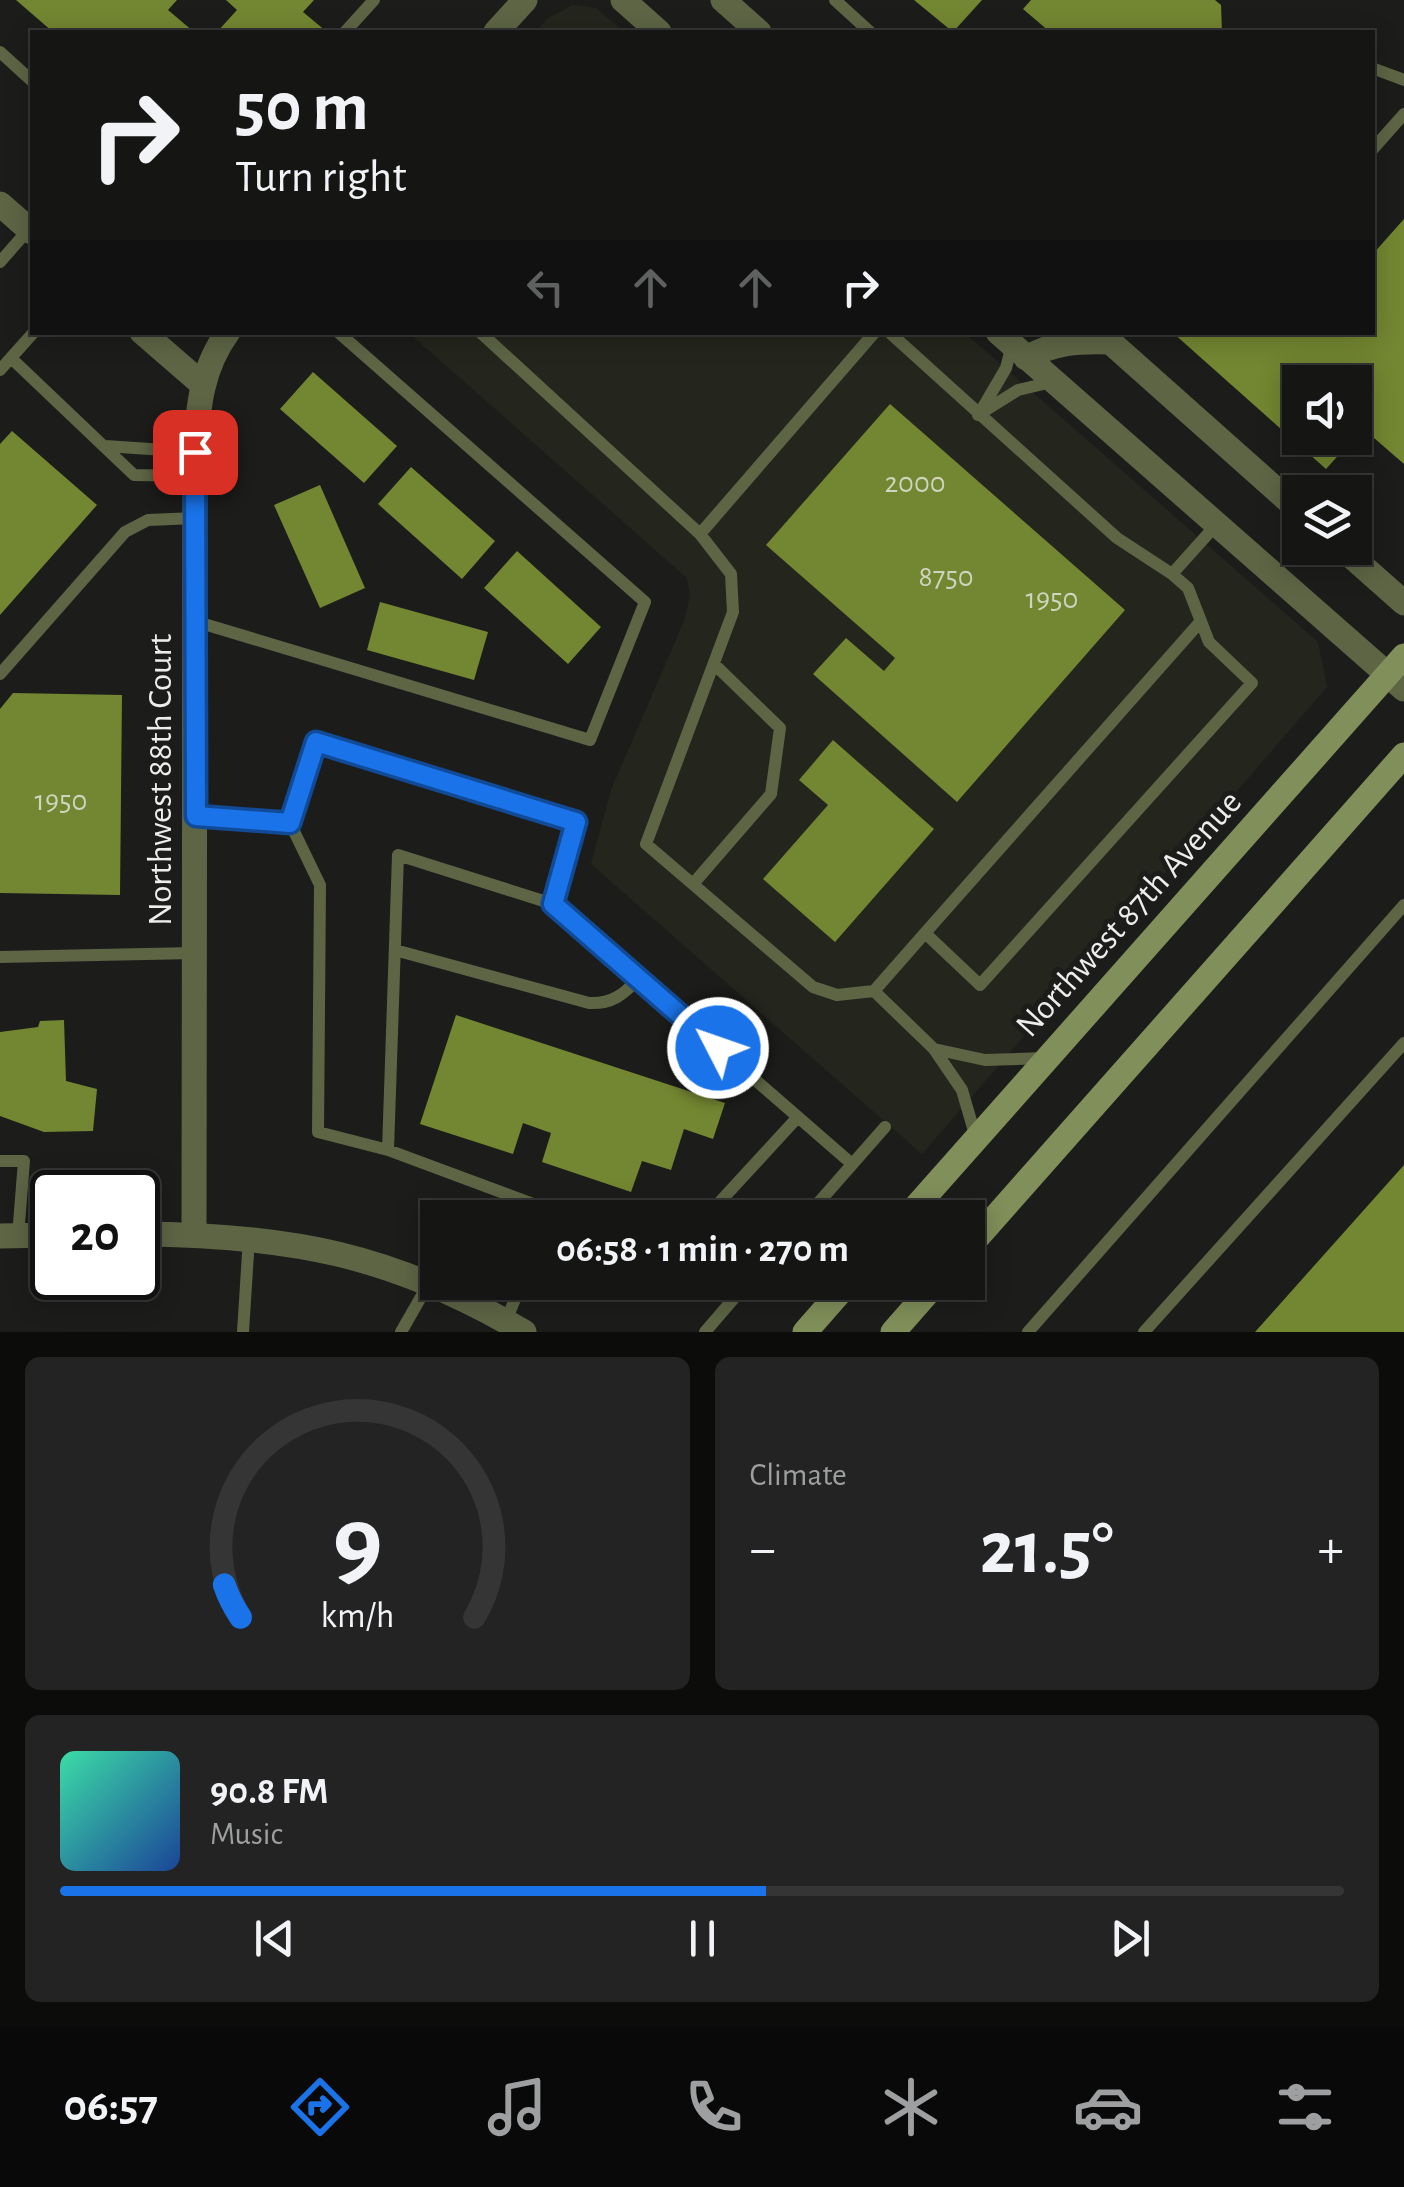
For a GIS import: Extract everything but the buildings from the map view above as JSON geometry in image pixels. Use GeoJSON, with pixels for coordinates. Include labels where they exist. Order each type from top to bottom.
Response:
{"type":"FeatureCollection","features":[{"type":"Feature","properties":{"kind":"main road","name":"Northwest 87th Avenue"},"geometry":{"type":"LineString","coordinates":[[922,1200],[1398,674]]}},
{"type":"Feature","properties":{"kind":"main road"},"geometry":{"type":"LineString","coordinates":[[985,1229],[1404,755]]}},
{"type":"Feature","properties":{"kind":"main road"},"geometry":{"type":"LineString","coordinates":[[805,1332],[833,1300]]}},
{"type":"Feature","properties":{"kind":"main road"},"geometry":{"type":"LineString","coordinates":[[893,1332],[921,1300]]}},
{"type":"Feature","properties":{"kind":"street"},"geometry":{"type":"LineString","coordinates":[[498,30],[525,0]]}},
{"type":"Feature","properties":{"kind":"street"},"geometry":{"type":"LineString","coordinates":[[623,0],[658,30]]}},
{"type":"Feature","properties":{"kind":"street"},"geometry":{"type":"LineString","coordinates":[[723,0],[758,30]]}},
{"type":"Feature","properties":{"kind":"street"},"geometry":{"type":"LineString","coordinates":[[0,204],[30,230]]}},
{"type":"Feature","properties":{"kind":"street"},"geometry":{"type":"LineString","coordinates":[[145,335],[202,384]]}},
{"type":"Feature","properties":{"kind":"street","name":"Northwest 88th Court"},"geometry":{"type":"LineString","coordinates":[[194,1234],[195,464],[202,384],[226,335]]}},
{"type":"Feature","properties":{"kind":"street"},"geometry":{"type":"LineString","coordinates":[[1012,345],[1048,346],[1104,337],[1282,494]]}},
{"type":"Feature","properties":{"kind":"street"},"geometry":{"type":"LineString","coordinates":[[1012,345],[1216,525],[1398,674]]}},
{"type":"Feature","properties":{"kind":"street"},"geometry":{"type":"LineString","coordinates":[[1361,565],[1404,603]]}},
{"type":"Feature","properties":{"kind":"street"},"geometry":{"type":"LineString","coordinates":[[160,1234],[250,1238],[327,1250],[420,1280]]}},
{"type":"Feature","properties":{"kind":"street"},"geometry":{"type":"LineString","coordinates":[[463,1300],[515,1326]]}},
{"type":"Feature","properties":{"kind":"lane"},"geometry":{"type":"LineString","coordinates":[[347,30],[374,0]]}},
{"type":"Feature","properties":{"kind":"lane"},"geometry":{"type":"LineString","coordinates":[[835,0],[868,30]]}},
{"type":"Feature","properties":{"kind":"lane"},"geometry":{"type":"LineString","coordinates":[[0,52],[30,78]]}},
{"type":"Feature","properties":{"kind":"lane"},"geometry":{"type":"LineString","coordinates":[[1375,69],[1404,80]]}},
{"type":"Feature","properties":{"kind":"lane"},"geometry":{"type":"LineString","coordinates":[[1375,147],[1404,114]]}},
{"type":"Feature","properties":{"kind":"lane"},"geometry":{"type":"LineString","coordinates":[[0,262],[30,232]]}},
{"type":"Feature","properties":{"kind":"lane"},"geometry":{"type":"LineString","coordinates":[[0,370],[31,335]]}},
{"type":"Feature","properties":{"kind":"lane"},"geometry":{"type":"LineString","coordinates":[[194,621],[590,740],[645,602],[341,335]]}},
{"type":"Feature","properties":{"kind":"lane"},"geometry":{"type":"LineString","coordinates":[[483,335],[700,534],[731,574],[733,612],[646,844],[813,988],[838,995],[874,990],[1202,621]]}},
{"type":"Feature","properties":{"kind":"lane"},"geometry":{"type":"LineString","coordinates":[[700,534],[872,335]]}},
{"type":"Feature","properties":{"kind":"lane"},"geometry":{"type":"LineString","coordinates":[[892,335],[1118,538],[1188,588],[1209,642],[1252,683],[980,985],[925,934]]}},
{"type":"Feature","properties":{"kind":"lane"},"geometry":{"type":"LineString","coordinates":[[978,415],[1006,368],[1012,345]]}},
{"type":"Feature","properties":{"kind":"lane"},"geometry":{"type":"LineString","coordinates":[[11,358],[134,475],[195,464]]}},
{"type":"Feature","properties":{"kind":"lane"},"geometry":{"type":"LineString","coordinates":[[978,415],[1018,390],[1053,381]]}},
{"type":"Feature","properties":{"kind":"lane"},"geometry":{"type":"LineString","coordinates":[[104,446],[195,464]]}},
{"type":"Feature","properties":{"kind":"lane"},"geometry":{"type":"LineString","coordinates":[[0,674],[125,532],[148,520],[195,518]]}},
{"type":"Feature","properties":{"kind":"lane"},"geometry":{"type":"LineString","coordinates":[[1172,574],[1216,525]]}},
{"type":"Feature","properties":{"kind":"lane"},"geometry":{"type":"LineString","coordinates":[[693,884],[772,794],[780,728],[714,664]]}},
{"type":"Feature","properties":{"kind":"lane"},"geometry":{"type":"LineString","coordinates":[[515,1200],[388,1150],[318,1132],[320,885],[290,823],[316,742],[576,822],[553,904]]}},
{"type":"Feature","properties":{"kind":"lane"},"geometry":{"type":"LineString","coordinates":[[196,816],[290,823]]}},
{"type":"Feature","properties":{"kind":"lane"},"geometry":{"type":"LineString","coordinates":[[388,1150],[398,855],[553,904],[852,1164]]}},
{"type":"Feature","properties":{"kind":"lane"},"geometry":{"type":"LineString","coordinates":[[1028,1332],[1404,905]]}},
{"type":"Feature","properties":{"kind":"lane"},"geometry":{"type":"LineString","coordinates":[[395,950],[589,1003],[606,1004],[638,978]]}},
{"type":"Feature","properties":{"kind":"lane"},"geometry":{"type":"LineString","coordinates":[[0,957],[196,953]]}},
{"type":"Feature","properties":{"kind":"lane"},"geometry":{"type":"LineString","coordinates":[[874,990],[934,1049],[962,1090],[976,1138]]}},
{"type":"Feature","properties":{"kind":"lane"},"geometry":{"type":"LineString","coordinates":[[1144,1332],[1404,1043]]}},
{"type":"Feature","properties":{"kind":"lane"},"geometry":{"type":"LineString","coordinates":[[934,1049],[985,1060],[1048,1058]]}},
{"type":"Feature","properties":{"kind":"lane"},"geometry":{"type":"LineString","coordinates":[[722,1200],[797,1118]]}},
{"type":"Feature","properties":{"kind":"lane"},"geometry":{"type":"LineString","coordinates":[[821,1200],[885,1127]]}},
{"type":"Feature","properties":{"kind":"lane"},"geometry":{"type":"LineString","coordinates":[[0,1161],[24,1161],[9,1236]]}},
{"type":"Feature","properties":{"kind":"lane"},"geometry":{"type":"LineString","coordinates":[[243,1332],[250,1238]]}},
{"type":"Feature","properties":{"kind":"lane"},"geometry":{"type":"LineString","coordinates":[[401,1332],[420,1299]]}},
{"type":"Feature","properties":{"kind":"lane"},"geometry":{"type":"LineString","coordinates":[[515,1326],[519,1300]]}},
{"type":"Feature","properties":{"kind":"lane"},"geometry":{"type":"LineString","coordinates":[[705,1332],[733,1300]]}},
{"type":"Feature","properties":{"kind":"shaded area"},"geometry":{"type":"Polygon","coordinates":[[[573,5],[596,8],[622,30],[537,30],[548,18],[573,5]]]}},
{"type":"Feature","properties":{"kind":"shaded area"},"geometry":{"type":"Polygon","coordinates":[[[411,335],[967,335],[1318,642],[1327,687],[922,1154],[591,864],[611,790],[685,619],[690,595],[687,578],[411,335]]]}},
{"type":"Feature","properties":{"kind":"route"},"geometry":{"type":"LineString","coordinates":[[195,452],[196,816],[290,823],[316,742],[576,822],[553,904],[718,1048]]}}]}
